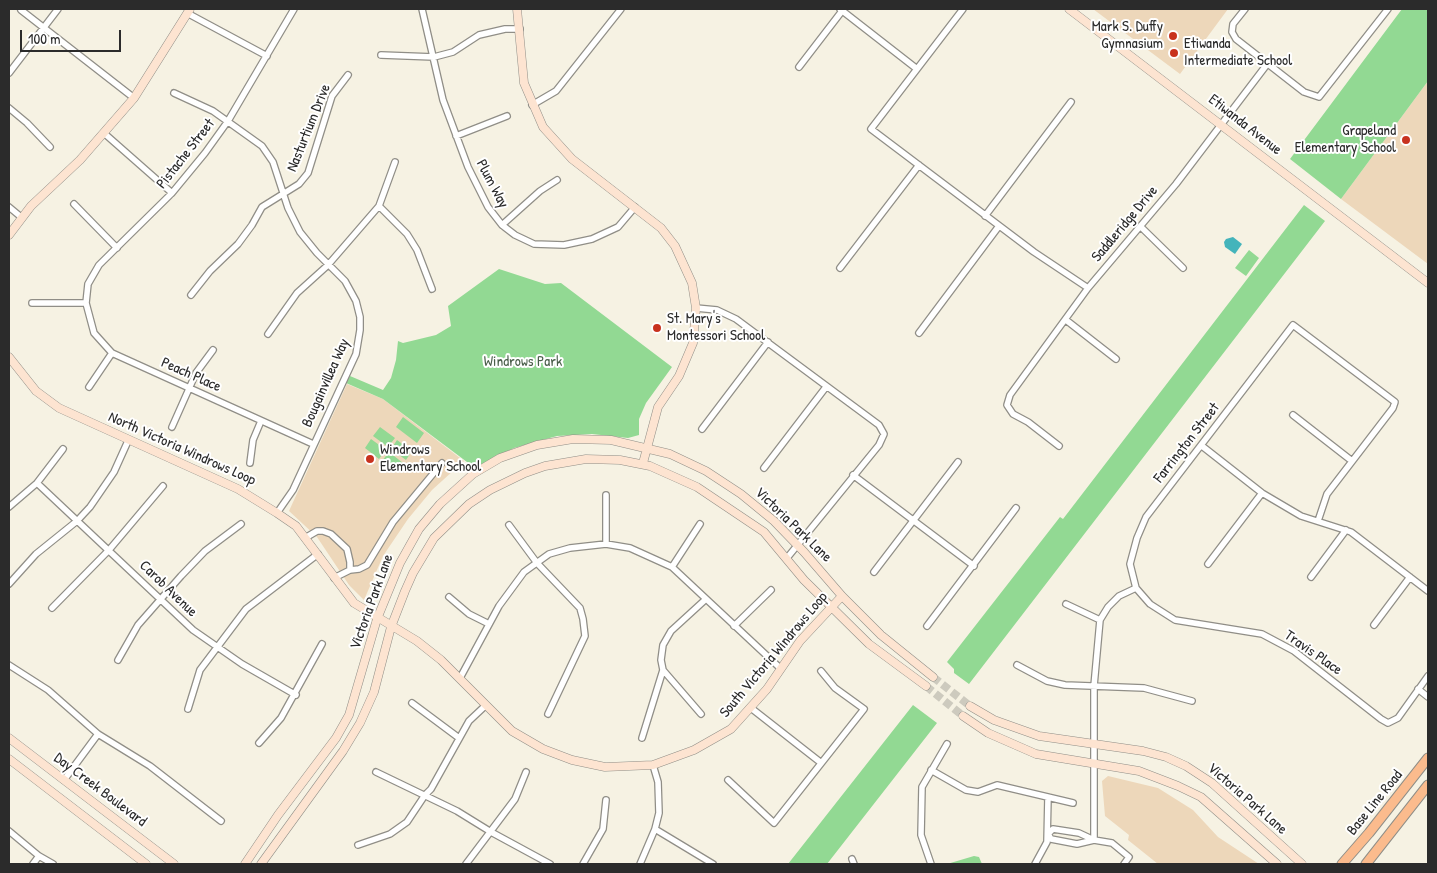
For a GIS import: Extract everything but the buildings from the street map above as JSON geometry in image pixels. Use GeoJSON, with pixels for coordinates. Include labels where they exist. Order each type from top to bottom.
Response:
{"type":"FeatureCollection","features":[{"type":"Feature","properties":{"kind":"main road","name":"Base Line Road"},"geometry":{"type":"LineString","coordinates":[[1342,864],[1428,758]]}},
{"type":"Feature","properties":{"kind":"main road","name":"Base Line Road"},"geometry":{"type":"LineString","coordinates":[[1366,864],[1428,785]]}},
{"type":"Feature","properties":{"kind":"street"},"geometry":{"type":"LineString","coordinates":[[9,73],[58,9]]}},
{"type":"Feature","properties":{"kind":"street","name":"Pistache Street"},"geometry":{"type":"LineString","coordinates":[[86,303],[92,275],[104,259],[172,193],[228,121],[294,9]]}},
{"type":"Feature","properties":{"kind":"street","name":"Plum Way"},"geometry":{"type":"LineString","coordinates":[[422,9],[443,100],[456,136],[483,198],[502,225],[515,235],[534,244],[564,245],[592,240],[618,227],[635,207]]}},
{"type":"Feature","properties":{"kind":"street"},"geometry":{"type":"LineString","coordinates":[[517,9],[524,83],[532,105],[543,126],[572,159],[661,228],[675,246],[692,283],[696,308],[693,343],[686,362],[658,406],[643,463]]}},
{"type":"Feature","properties":{"kind":"street"},"geometry":{"type":"LineString","coordinates":[[532,105],[556,91],[621,9]]}},
{"type":"Feature","properties":{"kind":"street"},"geometry":{"type":"LineString","coordinates":[[963,9],[872,129],[1045,261],[1088,288]]}},
{"type":"Feature","properties":{"kind":"street","name":"Etiwanda Avenue"},"geometry":{"type":"LineString","coordinates":[[1069,9],[1428,282]]}},
{"type":"Feature","properties":{"kind":"street"},"geometry":{"type":"LineString","coordinates":[[1245,9],[1233,24],[1232,32],[1236,39],[1309,95],[1320,97],[1388,9]]}},
{"type":"Feature","properties":{"kind":"street"},"geometry":{"type":"LineString","coordinates":[[21,10],[134,98]]}},
{"type":"Feature","properties":{"kind":"street"},"geometry":{"type":"LineString","coordinates":[[799,67],[841,10],[917,69]]}},
{"type":"Feature","properties":{"kind":"street"},"geometry":{"type":"LineString","coordinates":[[9,235],[21,217],[105,134],[134,98],[188,11],[266,56]]}},
{"type":"Feature","properties":{"kind":"street"},"geometry":{"type":"LineString","coordinates":[[381,55],[434,57],[453,52],[479,35],[505,28],[520,29]]}},
{"type":"Feature","properties":{"kind":"street","name":"Saddleridge Drive"},"geometry":{"type":"LineString","coordinates":[[1059,446],[1028,422],[1013,414],[1007,405],[1010,395],[1088,288],[1142,226],[1268,63]]}},
{"type":"Feature","properties":{"kind":"street","name":"Nasturtium Drive"},"geometry":{"type":"LineString","coordinates":[[191,296],[210,271],[238,244],[262,207],[299,184],[308,173],[332,96],[348,75]]}},
{"type":"Feature","properties":{"kind":"street","name":"Bougainvillea Way"},"geometry":{"type":"LineString","coordinates":[[174,93],[228,121],[251,137],[267,153],[278,175],[288,208],[300,232],[345,281],[351,291],[360,317],[356,354],[293,490],[278,513]]}},
{"type":"Feature","properties":{"kind":"street"},"geometry":{"type":"LineString","coordinates":[[985,216],[1071,102]]}},
{"type":"Feature","properties":{"kind":"street"},"geometry":{"type":"LineString","coordinates":[[9,108],[27,123],[50,147]]}},
{"type":"Feature","properties":{"kind":"street"},"geometry":{"type":"LineString","coordinates":[[456,136],[507,116]]}},
{"type":"Feature","properties":{"kind":"street"},"geometry":{"type":"LineString","coordinates":[[105,134],[172,193]]}},
{"type":"Feature","properties":{"kind":"street"},"geometry":{"type":"LineString","coordinates":[[268,334],[297,293],[328,264],[378,206],[395,162]]}},
{"type":"Feature","properties":{"kind":"street"},"geometry":{"type":"LineString","coordinates":[[840,268],[919,165]]}},
{"type":"Feature","properties":{"kind":"street"},"geometry":{"type":"LineString","coordinates":[[502,225],[540,191],[557,180]]}},
{"type":"Feature","properties":{"kind":"street"},"geometry":{"type":"LineString","coordinates":[[74,204],[117,248]]}},
{"type":"Feature","properties":{"kind":"street"},"geometry":{"type":"LineString","coordinates":[[378,206],[407,234],[417,250],[432,289]]}},
{"type":"Feature","properties":{"kind":"street"},"geometry":{"type":"LineString","coordinates":[[9,207],[21,217]]}},
{"type":"Feature","properties":{"kind":"street"},"geometry":{"type":"LineString","coordinates":[[919,333],[999,226]]}},
{"type":"Feature","properties":{"kind":"street"},"geometry":{"type":"LineString","coordinates":[[1142,226],[1183,268]]}},
{"type":"Feature","properties":{"kind":"street"},"geometry":{"type":"LineString","coordinates":[[32,303],[86,303]]}},
{"type":"Feature","properties":{"kind":"street","name":"Peach Place"},"geometry":{"type":"LineString","coordinates":[[86,303],[94,333],[112,353],[313,444]]}},
{"type":"Feature","properties":{"kind":"street"},"geometry":{"type":"LineString","coordinates":[[696,308],[717,310],[728,314],[879,425],[884,434],[879,445],[787,558]]}},
{"type":"Feature","properties":{"kind":"street"},"geometry":{"type":"LineString","coordinates":[[1066,320],[1116,359]]}},
{"type":"Feature","properties":{"kind":"street","name":"Farrington Street"},"geometry":{"type":"LineString","coordinates":[[1136,588],[1130,564],[1136,538],[1146,517],[1293,325],[1395,402],[1393,408],[1352,461]]}},
{"type":"Feature","properties":{"kind":"street"},"geometry":{"type":"LineString","coordinates":[[702,429],[768,342]]}},
{"type":"Feature","properties":{"kind":"street"},"geometry":{"type":"LineString","coordinates":[[172,427],[196,373],[213,350]]}},
{"type":"Feature","properties":{"kind":"street"},"geometry":{"type":"LineString","coordinates":[[89,387],[112,353]]}},
{"type":"Feature","properties":{"kind":"street","name":"North Victoria Windrows Loop"},"geometry":{"type":"LineString","coordinates":[[9,357],[25,380],[47,400],[128,440],[238,489],[278,513],[296,526],[354,604],[391,627]]}},
{"type":"Feature","properties":{"kind":"street"},"geometry":{"type":"LineString","coordinates":[[764,468],[826,387]]}},
{"type":"Feature","properties":{"kind":"street"},"geometry":{"type":"LineString","coordinates":[[1293,415],[1352,461],[1328,494],[1318,521]]}},
{"type":"Feature","properties":{"kind":"street"},"geometry":{"type":"LineString","coordinates":[[250,463],[253,440],[261,421]]}},
{"type":"Feature","properties":{"kind":"street","name":"Victoria Park Lane"},"geometry":{"type":"LineString","coordinates":[[245,864],[278,815],[336,738],[349,715],[377,619],[400,563],[419,529],[450,493],[486,466],[521,450],[559,440],[603,439],[646,447],[679,457],[721,480],[774,521],[842,596],[895,648],[933,677]]}},
{"type":"Feature","properties":{"kind":"street"},"geometry":{"type":"LineString","coordinates":[[9,584],[36,554],[77,521],[102,493],[128,440]]}},
{"type":"Feature","properties":{"kind":"street"},"geometry":{"type":"LineString","coordinates":[[1202,446],[1262,493],[1301,516],[1346,530],[1428,590]]}},
{"type":"Feature","properties":{"kind":"street"},"geometry":{"type":"LineString","coordinates":[[9,507],[37,483],[63,448]]}},
{"type":"Feature","properties":{"kind":"street","name":"Victoria Park Lane"},"geometry":{"type":"LineString","coordinates":[[261,864],[343,751],[360,723],[374,692],[391,627],[413,573],[434,538],[469,504],[490,490],[525,472],[602,458],[643,463],[683,480],[712,496],[754,524],[787,558],[804,580],[874,648],[926,686]]}},
{"type":"Feature","properties":{"kind":"street"},"geometry":{"type":"LineString","coordinates":[[874,572],[958,462]]}},
{"type":"Feature","properties":{"kind":"street"},"geometry":{"type":"LineString","coordinates":[[334,578],[350,570],[367,565],[393,522],[442,463]]}},
{"type":"Feature","properties":{"kind":"street"},"geometry":{"type":"LineString","coordinates":[[854,475],[974,566]]}},
{"type":"Feature","properties":{"kind":"street","name":"Carob Avenue"},"geometry":{"type":"LineString","coordinates":[[37,483],[193,630],[216,647],[296,695]]}},
{"type":"Feature","properties":{"kind":"street"},"geometry":{"type":"LineString","coordinates":[[52,608],[109,550],[163,486]]}},
{"type":"Feature","properties":{"kind":"street"},"geometry":{"type":"LineString","coordinates":[[1208,564],[1262,493]]}},
{"type":"Feature","properties":{"kind":"street"},"geometry":{"type":"LineString","coordinates":[[606,495],[606,544]]}},
{"type":"Feature","properties":{"kind":"street"},"geometry":{"type":"LineString","coordinates":[[927,626],[1016,508]]}},
{"type":"Feature","properties":{"kind":"street"},"geometry":{"type":"LineString","coordinates":[[118,660],[138,625],[205,551],[240,524]]}},
{"type":"Feature","properties":{"kind":"street"},"geometry":{"type":"LineString","coordinates":[[672,567],[700,524]]}},
{"type":"Feature","properties":{"kind":"street"},"geometry":{"type":"LineString","coordinates":[[509,525],[537,563],[580,608],[585,636],[548,714]]}},
{"type":"Feature","properties":{"kind":"street"},"geometry":{"type":"LineString","coordinates":[[1311,577],[1346,530]]}},
{"type":"Feature","properties":{"kind":"street"},"geometry":{"type":"LineString","coordinates":[[306,538],[317,531],[331,534],[347,549],[350,570]]}},
{"type":"Feature","properties":{"kind":"street"},"geometry":{"type":"LineString","coordinates":[[460,678],[489,624],[524,572],[549,554],[570,548],[606,544],[630,548],[672,567],[780,668]]}},
{"type":"Feature","properties":{"kind":"street"},"geometry":{"type":"LineString","coordinates":[[188,709],[200,670],[246,609],[318,554]]}},
{"type":"Feature","properties":{"kind":"street"},"geometry":{"type":"LineString","coordinates":[[1374,625],[1410,577]]}},
{"type":"Feature","properties":{"kind":"street"},"geometry":{"type":"LineString","coordinates":[[1094,840],[1094,686],[1100,620],[1108,607],[1119,596],[1136,588]]}},
{"type":"Feature","properties":{"kind":"street","name":"Travis Place"},"geometry":{"type":"LineString","coordinates":[[1136,588],[1150,604],[1175,620],[1262,634],[1294,651],[1388,723],[1398,718],[1418,689]]}},
{"type":"Feature","properties":{"kind":"street"},"geometry":{"type":"LineString","coordinates":[[734,626],[771,590]]}},
{"type":"Feature","properties":{"kind":"street","name":"South Victoria Windrows Loop"},"geometry":{"type":"LineString","coordinates":[[391,627],[417,641],[460,678],[485,706],[512,731],[543,749],[572,760],[605,766],[653,765],[694,750],[731,729],[767,689],[800,641],[842,596]]}},
{"type":"Feature","properties":{"kind":"street"},"geometry":{"type":"LineString","coordinates":[[448,597],[469,614],[489,624]]}},
{"type":"Feature","properties":{"kind":"street"},"geometry":{"type":"LineString","coordinates":[[642,738],[663,670],[661,660],[664,645],[671,631],[706,598]]}},
{"type":"Feature","properties":{"kind":"street"},"geometry":{"type":"LineString","coordinates":[[1066,604],[1100,620]]}},
{"type":"Feature","properties":{"kind":"street"},"geometry":{"type":"LineString","coordinates":[[260,743],[281,718],[296,695],[322,644]]}},
{"type":"Feature","properties":{"kind":"street"},"geometry":{"type":"LineString","coordinates":[[9,665],[48,690],[98,734],[150,766],[221,822]]}},
{"type":"Feature","properties":{"kind":"street"},"geometry":{"type":"LineString","coordinates":[[1017,665],[1047,682],[1065,685],[1144,688],[1192,701]]}},
{"type":"Feature","properties":{"kind":"street"},"geometry":{"type":"LineString","coordinates":[[663,670],[701,714]]}},
{"type":"Feature","properties":{"kind":"street"},"geometry":{"type":"LineString","coordinates":[[728,780],[774,823],[820,762],[864,709],[835,688],[821,671]]}},
{"type":"Feature","properties":{"kind":"street"},"geometry":{"type":"LineString","coordinates":[[1428,676],[1418,689],[1428,697]]}},
{"type":"Feature","properties":{"kind":"street"},"geometry":{"type":"LineString","coordinates":[[412,703],[459,738]]}},
{"type":"Feature","properties":{"kind":"street"},"geometry":{"type":"LineString","coordinates":[[358,845],[390,834],[407,822],[425,795],[431,790],[469,721],[485,706]]}},
{"type":"Feature","properties":{"kind":"street","name":"Victoria Park Lane"},"geometry":{"type":"LineString","coordinates":[[970,706],[1018,730],[1039,736],[1143,752],[1166,757],[1186,766],[1212,784],[1302,864]]}},
{"type":"Feature","properties":{"kind":"street"},"geometry":{"type":"LineString","coordinates":[[751,708],[820,762]]}},
{"type":"Feature","properties":{"kind":"street","name":"Victoria Park Lane"},"geometry":{"type":"LineString","coordinates":[[963,716],[988,733],[1020,748],[1045,756],[1139,771],[1201,797],[1277,864]]}},
{"type":"Feature","properties":{"kind":"street"},"geometry":{"type":"LineString","coordinates":[[64,780],[98,734]]}},
{"type":"Feature","properties":{"kind":"street","name":"Day Creek Boulevard"},"geometry":{"type":"LineString","coordinates":[[9,738],[174,864]]}},
{"type":"Feature","properties":{"kind":"street"},"geometry":{"type":"LineString","coordinates":[[930,864],[921,835],[920,803],[922,787],[947,744]]}},
{"type":"Feature","properties":{"kind":"street","name":"Day Creek Boulevard"},"geometry":{"type":"LineString","coordinates":[[9,760],[146,864]]}},
{"type":"Feature","properties":{"kind":"street"},"geometry":{"type":"LineString","coordinates":[[640,864],[655,830],[659,813],[658,782],[653,765]]}},
{"type":"Feature","properties":{"kind":"street"},"geometry":{"type":"LineString","coordinates":[[931,770],[966,790],[978,792],[997,786],[1074,803]]}},
{"type":"Feature","properties":{"kind":"street"},"geometry":{"type":"LineString","coordinates":[[376,772],[457,811],[550,864]]}},
{"type":"Feature","properties":{"kind":"street"},"geometry":{"type":"LineString","coordinates":[[466,864],[515,799],[526,772]]}},
{"type":"Feature","properties":{"kind":"street"},"geometry":{"type":"LineString","coordinates":[[1035,864],[1044,850],[1048,834],[1048,797]]}},
{"type":"Feature","properties":{"kind":"street"},"geometry":{"type":"LineString","coordinates":[[583,864],[603,829],[606,800]]}},
{"type":"Feature","properties":{"kind":"street"},"geometry":{"type":"LineString","coordinates":[[1048,834],[1053,829],[1073,832],[1112,844],[1129,857],[1124,864]]}},
{"type":"Feature","properties":{"kind":"street"},"geometry":{"type":"LineString","coordinates":[[655,830],[680,842],[713,864]]}},
{"type":"Feature","properties":{"kind":"street"},"geometry":{"type":"LineString","coordinates":[[9,831],[39,856],[53,864]]}},
{"type":"Feature","properties":{"kind":"street"},"geometry":{"type":"LineString","coordinates":[[1048,834],[1051,839],[1077,844],[1094,840]]}},
{"type":"Feature","properties":{"kind":"street"},"geometry":{"type":"LineString","coordinates":[[33,864],[39,856]]}},
{"type":"Feature","properties":{"kind":"shaded area","name":"Etiwanda Intermediate School"},"geometry":{"type":"Polygon","coordinates":[[[1093,9],[1228,9],[1180,74],[1093,9]]]}},
{"type":"Feature","properties":{"kind":"shaded area","name":"Grapeland Elementary School"},"geometry":{"type":"Polygon","coordinates":[[[1428,81],[1428,264],[1341,199],[1428,81]]]}},
{"type":"Feature","properties":{"kind":"shaded area"},"geometry":{"type":"Polygon","coordinates":[[[347,384],[383,399],[464,461],[432,490],[408,519],[383,556],[364,600],[349,585],[317,537],[289,511],[347,384]]]}},
{"type":"Feature","properties":{"kind":"shaded area"},"geometry":{"type":"Polygon","coordinates":[[[1108,776],[1158,788],[1193,810],[1218,837],[1259,864],[1158,864],[1128,840],[1129,835],[1105,816],[1102,781],[1108,776]]]}},
{"type":"Feature","properties":{"kind":"green space"},"geometry":{"type":"Polygon","coordinates":[[[1402,9],[1428,9],[1428,81],[1341,199],[1290,159],[1402,9]]]}},
{"type":"Feature","properties":{"kind":"green space"},"geometry":{"type":"Polygon","coordinates":[[[1304,205],[1325,221],[969,684],[954,673],[954,669],[947,662],[1060,517],[1063,519],[1304,205]]]}},
{"type":"Feature","properties":{"kind":"green space"},"geometry":{"type":"Polygon","coordinates":[[[1249,250],[1259,258],[1246,276],[1235,268],[1249,250]]]}},
{"type":"Feature","properties":{"kind":"green space","name":"Windrows Park"},"geometry":{"type":"Polygon","coordinates":[[[499,269],[545,284],[561,283],[672,367],[646,403],[639,419],[639,435],[628,438],[592,434],[557,436],[514,448],[475,468],[383,399],[346,383],[350,376],[383,390],[391,378],[396,360],[398,341],[403,343],[436,335],[451,326],[448,306],[499,269]]]}},
{"type":"Feature","properties":{"kind":"green space"},"geometry":{"type":"Polygon","coordinates":[[[403,417],[424,433],[417,443],[396,427],[403,417]]]}},
{"type":"Feature","properties":{"kind":"green space"},"geometry":{"type":"Polygon","coordinates":[[[380,427],[395,438],[388,447],[373,436],[380,427]]]}},
{"type":"Feature","properties":{"kind":"green space"},"geometry":{"type":"Polygon","coordinates":[[[371,439],[386,450],[379,459],[365,448],[371,439]]]}},
{"type":"Feature","properties":{"kind":"green space"},"geometry":{"type":"Polygon","coordinates":[[[397,440],[412,451],[406,460],[391,449],[397,440]]]}},
{"type":"Feature","properties":{"kind":"green space"},"geometry":{"type":"Polygon","coordinates":[[[389,452],[403,463],[397,472],[382,461],[389,452]]]}},
{"type":"Feature","properties":{"kind":"green space"},"geometry":{"type":"Polygon","coordinates":[[[913,705],[937,723],[827,864],[788,864],[913,705]]]}},
{"type":"Feature","properties":{"kind":"green space"},"geometry":{"type":"Polygon","coordinates":[[[974,856],[979,857],[982,864],[947,864],[974,856]]]}},
{"type":"Feature","properties":{"kind":"water"},"geometry":{"type":"Polygon","coordinates":[[[1233,237],[1242,244],[1235,254],[1225,247],[1224,242],[1226,239],[1233,237]]]}},
{"type":"Feature","properties":{"kind":"tunnel"},"geometry":{"type":"LineString","coordinates":[[933,677],[970,706]]}},
{"type":"Feature","properties":{"kind":"tunnel"},"geometry":{"type":"LineString","coordinates":[[926,686],[963,716]]}},
{"type":"Feature","properties":{"kind":"place","name":"Mark S. Duffy Gymnasium"},"geometry":{"type":"Point","coordinates":[1173,36]}},
{"type":"Feature","properties":{"kind":"place","name":"Etiwanda Intermediate School"},"geometry":{"type":"Point","coordinates":[1174,53]}},
{"type":"Feature","properties":{"kind":"place","name":"Grapeland Elementary School"},"geometry":{"type":"Point","coordinates":[1406,140]}},
{"type":"Feature","properties":{"kind":"place","name":"St. Mary's Montessori School"},"geometry":{"type":"Point","coordinates":[657,328]}},
{"type":"Feature","properties":{"kind":"place","name":"Windrows Elementary School"},"geometry":{"type":"Point","coordinates":[370,459]}}]}
